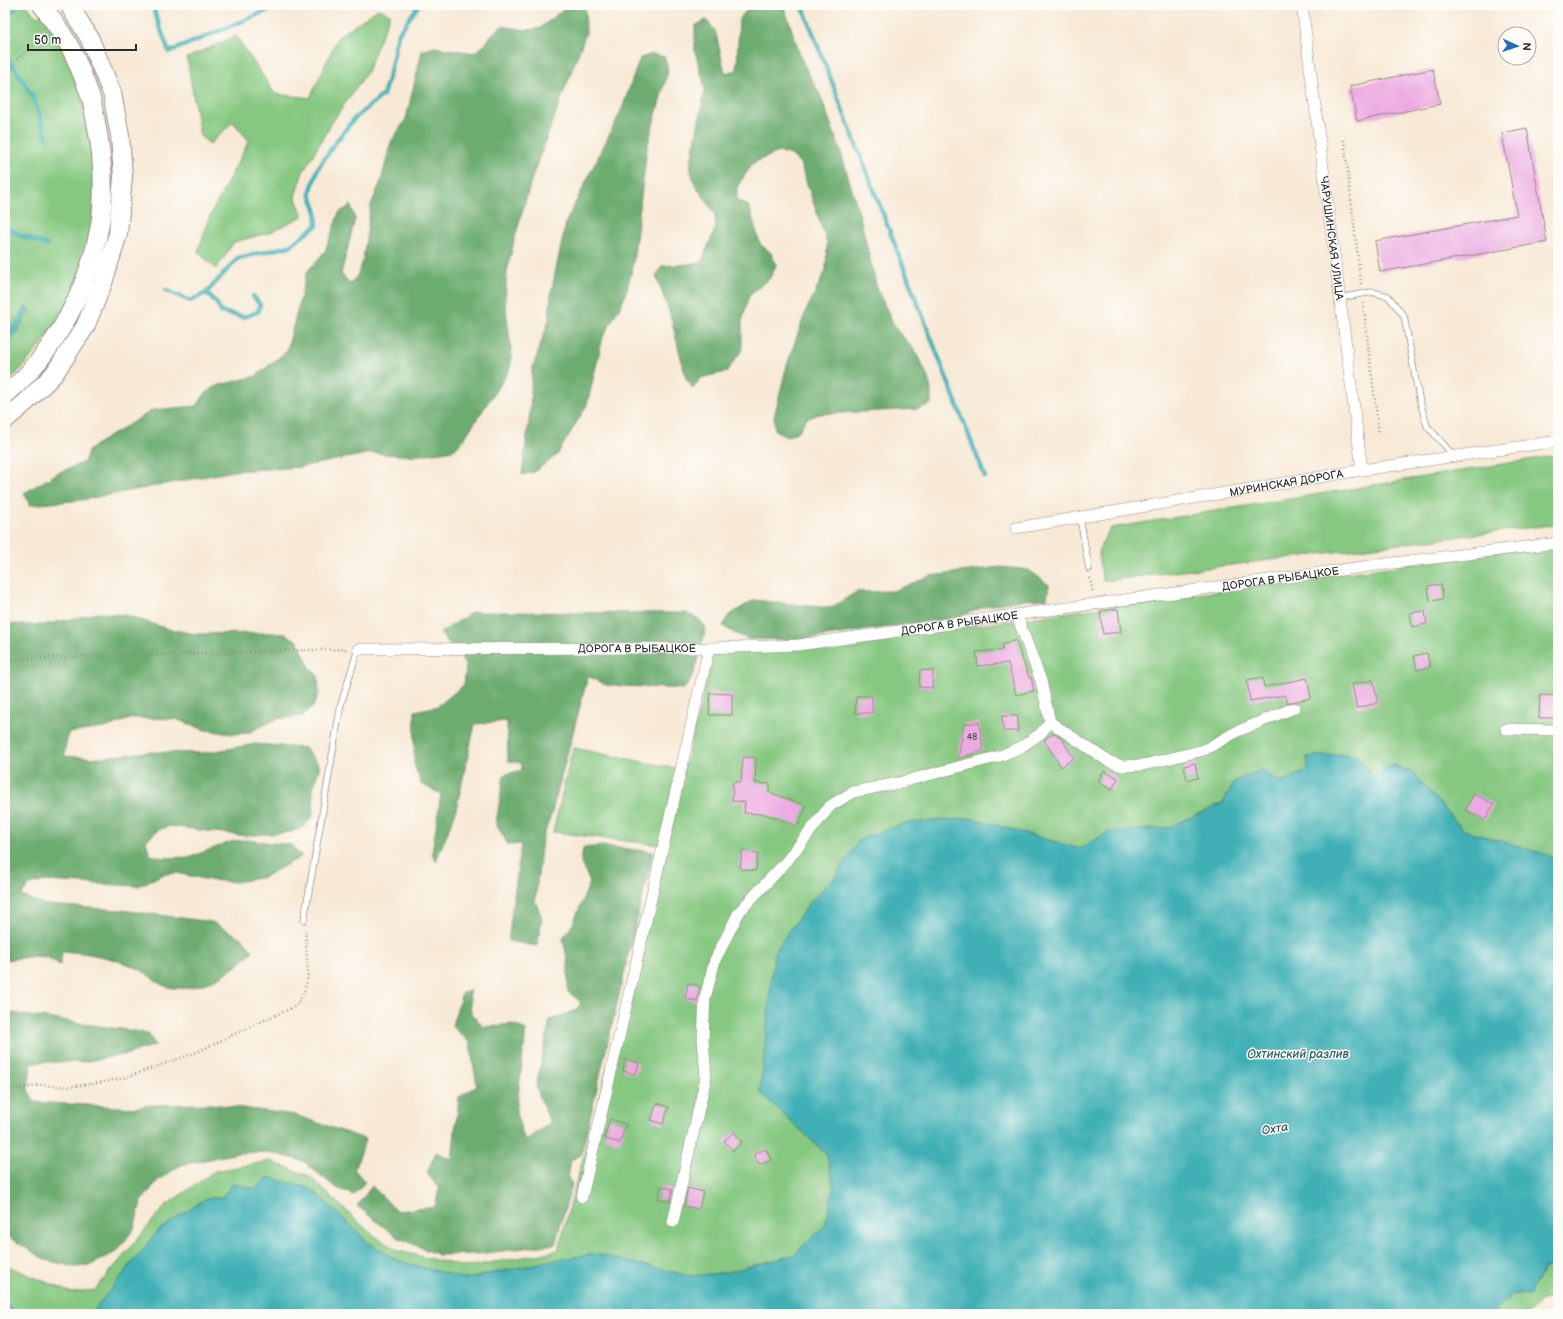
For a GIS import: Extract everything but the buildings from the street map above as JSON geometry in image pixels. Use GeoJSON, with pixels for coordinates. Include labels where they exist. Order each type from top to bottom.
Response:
{"type":"FeatureCollection","features":[{"type":"Feature","properties":{"kind":"main road"},"geometry":{"type":"LineString","coordinates":[[5,420],[25,403],[54,374],[85,327],[103,283],[118,234],[123,176],[120,136],[112,93],[89,37],[69,5]]}},
{"type":"Feature","properties":{"kind":"main road"},"geometry":{"type":"LineString","coordinates":[[5,395],[18,384],[49,348],[72,310],[92,260],[101,218],[103,180],[100,144],[91,99],[70,46],[44,7]]}},
{"type":"Feature","properties":{"kind":"street","name":"ЧАРУШИНСКАЯ УЛИЦА"},"geometry":{"type":"LineString","coordinates":[[1302,5],[1362,470]]}},
{"type":"Feature","properties":{"kind":"street","name":"МУРИНСКАЯ ДОРОГА"},"geometry":{"type":"LineString","coordinates":[[1016,528],[1362,470],[1558,441]]}},
{"type":"Feature","properties":{"kind":"street","name":"ДОРОГА В РЫБАЦКОЕ"},"geometry":{"type":"LineString","coordinates":[[358,649],[708,648],[798,645],[1017,616],[1377,564],[1558,543]]}},
{"type":"Feature","properties":{"kind":"street"},"geometry":{"type":"LineString","coordinates":[[1017,616],[1041,681],[1050,722],[1108,761],[1122,766],[1143,765],[1204,750],[1238,732],[1294,708]]}},
{"type":"Feature","properties":{"kind":"street"},"geometry":{"type":"LineString","coordinates":[[582,1197],[708,648]]}},
{"type":"Feature","properties":{"kind":"street"},"geometry":{"type":"LineString","coordinates":[[673,1222],[706,1077],[703,1039],[705,998],[714,960],[739,912],[786,862],[830,806],[853,792],[898,783],[1000,756],[1021,747],[1040,734],[1050,722]]}},
{"type":"Feature","properties":{"kind":"street"},"geometry":{"type":"LineString","coordinates":[[1506,729],[1558,730]]}},
{"type":"Feature","properties":{"kind":"lane"},"geometry":{"type":"LineString","coordinates":[[1339,298],[1372,292],[1388,296],[1404,316],[1419,398],[1427,426],[1454,456]]}},
{"type":"Feature","properties":{"kind":"lane"},"geometry":{"type":"LineString","coordinates":[[1080,518],[1089,569]]}},
{"type":"Feature","properties":{"kind":"lane"},"geometry":{"type":"LineString","coordinates":[[304,920],[341,704],[358,649]]}},
{"type":"Feature","properties":{"kind":"path"},"geometry":{"type":"LineString","coordinates":[[17,59],[46,35]]}},
{"type":"Feature","properties":{"kind":"path"},"geometry":{"type":"LineString","coordinates":[[1089,569],[1095,605]]}},
{"type":"Feature","properties":{"kind":"path"},"geometry":{"type":"LineString","coordinates":[[5,659],[358,649]]}},
{"type":"Feature","properties":{"kind":"path"},"geometry":{"type":"LineString","coordinates":[[5,1091],[41,1085],[67,1087],[124,1078],[195,1053],[296,1006],[304,992],[308,977],[304,920]]}},
{"type":"Feature","properties":{"kind":"green space"},"geometry":{"type":"Polygon","coordinates":[[[6,5],[27,5],[36,17],[44,14],[66,54],[83,101],[92,139],[95,213],[86,252],[71,297],[50,334],[21,369],[5,384],[6,5]]]}},
{"type":"Feature","properties":{"kind":"green space"},"geometry":{"type":"Polygon","coordinates":[[[569,5],[585,5],[586,33],[533,174],[507,271],[505,301],[512,357],[509,371],[463,440],[454,450],[413,456],[371,453],[300,467],[234,471],[82,500],[30,505],[24,493],[58,473],[84,462],[89,450],[153,410],[197,406],[205,394],[216,386],[256,376],[287,351],[307,272],[325,251],[339,213],[351,205],[355,219],[341,274],[351,284],[358,274],[363,260],[371,205],[381,181],[391,142],[406,119],[422,51],[435,47],[474,53],[485,45],[492,34],[502,26],[527,30],[540,28],[569,5]]]}},
{"type":"Feature","properties":{"kind":"green space"},"geometry":{"type":"Polygon","coordinates":[[[772,5],[785,9],[802,61],[821,97],[840,149],[860,217],[877,289],[896,329],[914,349],[927,375],[931,389],[931,404],[918,409],[819,414],[806,419],[799,431],[786,437],[775,430],[774,417],[787,365],[806,311],[826,270],[827,243],[800,163],[790,154],[778,152],[753,163],[737,187],[737,200],[749,206],[760,244],[771,253],[776,265],[770,278],[749,295],[742,322],[742,350],[726,372],[700,378],[693,389],[686,378],[670,314],[656,276],[662,266],[701,263],[716,227],[715,214],[694,182],[690,167],[705,89],[695,51],[695,26],[706,20],[715,30],[725,73],[737,70],[739,19],[748,9],[772,5]]]}},
{"type":"Feature","properties":{"kind":"green space"},"geometry":{"type":"Polygon","coordinates":[[[378,9],[390,14],[367,72],[335,118],[303,172],[295,196],[303,216],[268,233],[234,242],[216,269],[198,252],[210,216],[249,141],[233,122],[210,144],[200,136],[187,58],[236,36],[275,94],[310,98],[338,37],[378,9]]]}},
{"type":"Feature","properties":{"kind":"green space"},"geometry":{"type":"Polygon","coordinates":[[[652,54],[665,57],[668,71],[647,147],[632,271],[624,299],[603,337],[587,405],[557,455],[534,472],[522,475],[530,413],[532,370],[549,320],[551,293],[566,222],[622,109],[640,58],[652,54]]]}},
{"type":"Feature","properties":{"kind":"green space"},"geometry":{"type":"Polygon","coordinates":[[[1558,455],[1558,524],[1103,581],[1099,553],[1102,543],[1111,528],[1558,455]]]}},
{"type":"Feature","properties":{"kind":"green space"},"geometry":{"type":"Polygon","coordinates":[[[1558,543],[1558,858],[1463,830],[1412,772],[1393,765],[1372,776],[1357,755],[1308,770],[1280,783],[1262,770],[1235,781],[1223,803],[1167,828],[1109,832],[1080,849],[971,818],[860,839],[836,876],[810,902],[760,1092],[827,1155],[834,1187],[825,1226],[793,1255],[729,1272],[690,1276],[595,1254],[549,1261],[466,1279],[399,1261],[369,1243],[312,1189],[255,1189],[234,1183],[222,1197],[205,1199],[158,1231],[91,1314],[16,1314],[5,1303],[5,1265],[72,1293],[95,1290],[165,1206],[215,1171],[270,1161],[309,1176],[369,1232],[398,1251],[465,1267],[558,1250],[668,846],[553,832],[573,748],[684,770],[714,653],[818,648],[1558,543]]]}},
{"type":"Feature","properties":{"kind":"green space"},"geometry":{"type":"Polygon","coordinates":[[[1000,567],[1029,570],[1049,585],[1047,599],[1020,600],[987,606],[958,617],[798,640],[749,639],[734,633],[723,626],[728,616],[754,600],[831,608],[856,592],[893,591],[930,576],[1000,567]]]}},
{"type":"Feature","properties":{"kind":"green space"},"geometry":{"type":"Polygon","coordinates":[[[473,612],[686,613],[700,620],[706,628],[694,673],[684,689],[606,685],[588,676],[552,812],[542,840],[535,901],[542,918],[537,946],[508,941],[521,844],[508,845],[496,823],[504,775],[522,770],[521,763],[508,761],[507,721],[475,724],[455,814],[436,861],[432,853],[441,794],[421,784],[414,764],[415,711],[438,706],[464,685],[466,667],[460,656],[440,633],[473,612]]]}},
{"type":"Feature","properties":{"kind":"green space"},"geometry":{"type":"Polygon","coordinates":[[[98,613],[126,615],[168,629],[196,634],[285,634],[298,641],[309,666],[318,676],[319,693],[313,706],[303,716],[276,719],[248,733],[233,734],[205,730],[176,719],[133,718],[104,728],[68,733],[64,756],[97,758],[148,752],[205,753],[255,744],[305,748],[320,766],[313,788],[313,816],[304,827],[291,832],[245,836],[170,826],[158,830],[146,841],[150,855],[163,858],[190,857],[233,841],[247,840],[291,845],[302,856],[264,877],[237,882],[209,880],[177,873],[164,874],[138,886],[45,881],[29,885],[21,896],[46,905],[121,910],[212,922],[243,939],[253,951],[235,967],[201,985],[188,988],[164,986],[131,965],[91,954],[62,952],[60,965],[47,957],[35,956],[5,960],[5,624],[44,625],[98,613]]]}},
{"type":"Feature","properties":{"kind":"green space"},"geometry":{"type":"Polygon","coordinates":[[[604,846],[653,852],[581,1155],[571,1160],[568,1178],[572,1184],[555,1244],[478,1254],[438,1255],[397,1237],[357,1206],[372,1186],[397,1211],[435,1207],[439,1189],[427,1173],[436,1152],[452,1159],[459,1097],[477,1086],[470,1043],[452,1026],[462,993],[469,990],[471,1013],[484,1027],[512,1024],[526,1030],[516,1113],[525,1141],[550,1123],[536,1087],[550,1020],[577,1010],[581,1002],[568,992],[568,963],[563,938],[573,924],[590,882],[581,863],[583,848],[604,846]]]}},
{"type":"Feature","properties":{"kind":"green space"},"geometry":{"type":"Polygon","coordinates":[[[5,1012],[148,1033],[155,1045],[128,1054],[81,1062],[31,1062],[28,1090],[35,1102],[135,1108],[150,1105],[211,1104],[295,1115],[365,1139],[354,1169],[365,1182],[353,1195],[335,1187],[303,1161],[269,1152],[238,1153],[181,1165],[158,1180],[141,1202],[134,1229],[116,1252],[89,1266],[74,1267],[46,1260],[5,1235],[5,1012]]]}},
{"type":"Feature","properties":{"kind":"green space"},"geometry":{"type":"Polygon","coordinates":[[[1558,1267],[1558,1294],[1540,1301],[1528,1314],[1491,1314],[1513,1294],[1530,1294],[1543,1268],[1558,1267]]]}},
{"type":"Feature","properties":{"kind":"water"},"geometry":{"type":"Polygon","coordinates":[[[25,307],[30,310],[5,351],[5,340],[25,307]]]}},
{"type":"Feature","properties":{"kind":"water","name":"Охтинский разлив"},"geometry":{"type":"Polygon","coordinates":[[[1341,754],[1357,755],[1372,776],[1393,765],[1412,772],[1463,830],[1558,858],[1558,1267],[1543,1268],[1530,1295],[1513,1294],[1491,1314],[91,1314],[158,1231],[205,1199],[222,1197],[234,1183],[255,1189],[269,1177],[312,1189],[369,1243],[399,1261],[466,1279],[549,1261],[595,1254],[690,1276],[729,1272],[793,1255],[825,1226],[834,1187],[827,1155],[760,1092],[774,952],[810,902],[836,876],[860,839],[906,823],[971,818],[1080,849],[1108,832],[1167,828],[1223,803],[1235,781],[1262,770],[1281,782],[1308,770],[1307,757],[1341,754]]]}},
{"type":"Feature","properties":{"kind":"water"},"geometry":{"type":"Polygon","coordinates":[[[5,1303],[16,1314],[5,1314],[5,1303]]]}},
{"type":"Feature","properties":{"kind":"waterway"},"geometry":{"type":"LineString","coordinates":[[152,5],[169,52],[281,5]]}},
{"type":"Feature","properties":{"kind":"waterway"},"geometry":{"type":"LineString","coordinates":[[166,290],[190,301],[206,293],[238,258],[290,246],[317,225],[316,209],[310,193],[318,168],[355,118],[383,95],[390,72],[398,34],[419,5]]}},
{"type":"Feature","properties":{"kind":"waterway"},"geometry":{"type":"LineString","coordinates":[[802,5],[985,477]]}},
{"type":"Feature","properties":{"kind":"waterway"},"geometry":{"type":"LineString","coordinates":[[5,16],[15,9]]}},
{"type":"Feature","properties":{"kind":"waterway"},"geometry":{"type":"LineString","coordinates":[[5,57],[14,67],[33,97],[47,138]]}},
{"type":"Feature","properties":{"kind":"waterway"},"geometry":{"type":"LineString","coordinates":[[5,227],[24,237],[47,245]]}},
{"type":"Feature","properties":{"kind":"waterway"},"geometry":{"type":"LineString","coordinates":[[206,293],[216,302],[221,312],[244,317],[258,312],[260,305],[253,296]]}},
{"type":"Feature","properties":{"kind":"water label","name":"Охта"},"geometry":{"type":"Point","coordinates":[1275,1129]}}]}
